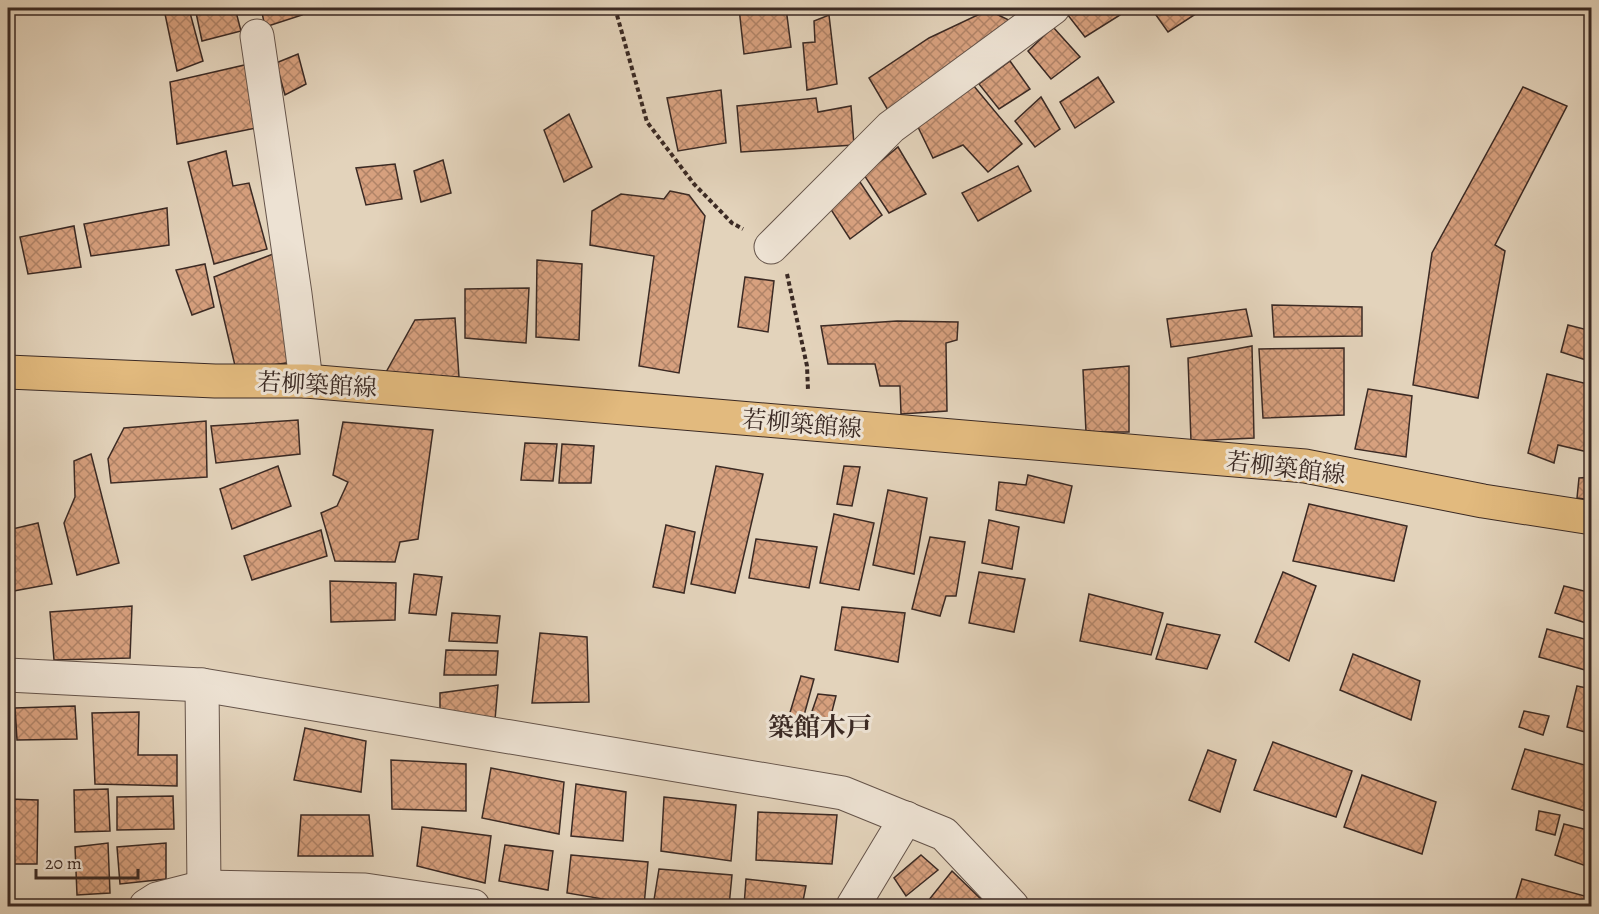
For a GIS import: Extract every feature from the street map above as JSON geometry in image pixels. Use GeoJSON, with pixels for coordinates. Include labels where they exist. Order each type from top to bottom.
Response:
{"type":"FeatureCollection","features":[{"type":"Feature","properties":{"kind":"main road","name":"若柳築館線"},"geometry":{"type":"LineString","coordinates":[[8,372],[215,381],[306,381],[1305,466],[1483,501],[1592,518]]}},
{"type":"Feature","properties":{"kind":"street"},"geometry":{"type":"LineString","coordinates":[[771,247],[891,128],[1053,8]]}},
{"type":"Feature","properties":{"kind":"street"},"geometry":{"type":"LineString","coordinates":[[256,36],[306,381]]}},
{"type":"Feature","properties":{"kind":"street"},"geometry":{"type":"LineString","coordinates":[[8,675],[202,685],[843,793],[944,834],[1012,906]]}},
{"type":"Feature","properties":{"kind":"street"},"geometry":{"type":"LineString","coordinates":[[202,685],[204,887]]}},
{"type":"Feature","properties":{"kind":"street"},"geometry":{"type":"LineString","coordinates":[[853,906],[906,818]]}},
{"type":"Feature","properties":{"kind":"street"},"geometry":{"type":"LineString","coordinates":[[146,906],[157,899],[204,887],[365,890],[473,906]]}},
{"type":"Feature","properties":{"kind":"path"},"geometry":{"type":"LineString","coordinates":[[615,8],[647,122],[694,184],[732,223],[783,254],[807,366],[810,424]]}},
{"type":"Feature","properties":{"kind":"building"},"geometry":{"type":"Polygon","coordinates":[[[195,8],[235,8],[241,31],[202,41],[195,8]]]}},
{"type":"Feature","properties":{"kind":"building"},"geometry":{"type":"Polygon","coordinates":[[[261,8],[301,8],[302,15],[265,27],[261,8]]]}},
{"type":"Feature","properties":{"kind":"building"},"geometry":{"type":"Polygon","coordinates":[[[739,8],[786,8],[791,47],[744,54],[739,8]]]}},
{"type":"Feature","properties":{"kind":"building"},"geometry":{"type":"Polygon","coordinates":[[[1076,8],[1115,8],[1120,15],[1085,37],[1067,14],[1076,8]]]}},
{"type":"Feature","properties":{"kind":"building"},"geometry":{"type":"Polygon","coordinates":[[[1151,8],[1205,8],[1168,32],[1151,8]]]}},
{"type":"Feature","properties":{"kind":"building"},"geometry":{"type":"Polygon","coordinates":[[[189,9],[203,61],[177,71],[165,14],[189,9]]]}},
{"type":"Feature","properties":{"kind":"building"},"geometry":{"type":"Polygon","coordinates":[[[988,10],[1015,23],[889,112],[869,78],[929,38],[988,10]]]}},
{"type":"Feature","properties":{"kind":"building"},"geometry":{"type":"Polygon","coordinates":[[[829,15],[837,84],[807,90],[803,43],[815,42],[814,21],[829,15]]]}},
{"type":"Feature","properties":{"kind":"building"},"geometry":{"type":"Polygon","coordinates":[[[1053,27],[1080,57],[1051,79],[1028,51],[1053,27]]]}},
{"type":"Feature","properties":{"kind":"building"},"geometry":{"type":"Polygon","coordinates":[[[298,54],[306,84],[285,95],[276,63],[298,54]]]}},
{"type":"Feature","properties":{"kind":"building"},"geometry":{"type":"Polygon","coordinates":[[[1010,61],[1030,89],[999,109],[979,84],[1010,61]]]}},
{"type":"Feature","properties":{"kind":"building"},"geometry":{"type":"Polygon","coordinates":[[[249,64],[261,127],[177,144],[170,82],[249,64]]]}},
{"type":"Feature","properties":{"kind":"building"},"geometry":{"type":"Polygon","coordinates":[[[1098,77],[1114,102],[1075,128],[1060,102],[1098,77]]]}},
{"type":"Feature","properties":{"kind":"building"},"geometry":{"type":"Polygon","coordinates":[[[973,85],[1022,144],[988,172],[963,145],[933,158],[917,125],[973,85]]]}},
{"type":"Feature","properties":{"kind":"building"},"geometry":{"type":"Polygon","coordinates":[[[1523,87],[1567,106],[1495,245],[1505,251],[1478,398],[1413,385],[1432,253],[1523,87]]]}},
{"type":"Feature","properties":{"kind":"building"},"geometry":{"type":"Polygon","coordinates":[[[721,90],[726,143],[678,151],[667,98],[721,90]]]}},
{"type":"Feature","properties":{"kind":"building"},"geometry":{"type":"Polygon","coordinates":[[[1041,97],[1060,129],[1035,147],[1015,121],[1041,97]]]}},
{"type":"Feature","properties":{"kind":"building"},"geometry":{"type":"Polygon","coordinates":[[[816,98],[818,112],[851,106],[854,145],[741,152],[737,106],[816,98]]]}},
{"type":"Feature","properties":{"kind":"building"},"geometry":{"type":"Polygon","coordinates":[[[569,114],[592,167],[564,182],[544,130],[569,114]]]}},
{"type":"Feature","properties":{"kind":"building"},"geometry":{"type":"Polygon","coordinates":[[[898,147],[926,194],[889,213],[864,175],[898,147]]]}},
{"type":"Feature","properties":{"kind":"building"},"geometry":{"type":"Polygon","coordinates":[[[226,151],[233,186],[249,183],[267,249],[214,264],[188,162],[226,151]]]}},
{"type":"Feature","properties":{"kind":"building"},"geometry":{"type":"Polygon","coordinates":[[[443,160],[451,193],[421,202],[414,171],[443,160]]]}},
{"type":"Feature","properties":{"kind":"building"},"geometry":{"type":"Polygon","coordinates":[[[395,164],[402,199],[366,205],[356,168],[395,164]]]}},
{"type":"Feature","properties":{"kind":"building"},"geometry":{"type":"Polygon","coordinates":[[[1018,166],[1031,191],[978,221],[962,193],[1018,166]]]}},
{"type":"Feature","properties":{"kind":"building"},"geometry":{"type":"Polygon","coordinates":[[[858,179],[882,215],[850,239],[828,205],[858,179]]]}},
{"type":"Feature","properties":{"kind":"building"},"geometry":{"type":"Polygon","coordinates":[[[670,191],[689,195],[705,216],[679,373],[639,366],[654,256],[590,245],[592,211],[621,194],[664,199],[670,191]]]}},
{"type":"Feature","properties":{"kind":"building"},"geometry":{"type":"Polygon","coordinates":[[[167,208],[169,245],[91,256],[84,224],[167,208]]]}},
{"type":"Feature","properties":{"kind":"building"},"geometry":{"type":"Polygon","coordinates":[[[74,226],[81,267],[28,274],[20,237],[74,226]]]}},
{"type":"Feature","properties":{"kind":"building"},"geometry":{"type":"Polygon","coordinates":[[[273,254],[293,362],[236,370],[214,277],[273,254]]]}},
{"type":"Feature","properties":{"kind":"building"},"geometry":{"type":"Polygon","coordinates":[[[537,260],[582,264],[579,340],[536,337],[537,260]]]}},
{"type":"Feature","properties":{"kind":"building"},"geometry":{"type":"Polygon","coordinates":[[[205,264],[214,307],[192,315],[176,270],[205,264]]]}},
{"type":"Feature","properties":{"kind":"building"},"geometry":{"type":"Polygon","coordinates":[[[745,277],[774,281],[768,332],[738,327],[745,277]]]}},
{"type":"Feature","properties":{"kind":"building"},"geometry":{"type":"Polygon","coordinates":[[[529,288],[526,343],[465,338],[465,289],[529,288]]]}},
{"type":"Feature","properties":{"kind":"building"},"geometry":{"type":"Polygon","coordinates":[[[1272,305],[1362,307],[1362,336],[1274,337],[1272,305]]]}},
{"type":"Feature","properties":{"kind":"building"},"geometry":{"type":"Polygon","coordinates":[[[1246,309],[1252,336],[1171,347],[1167,319],[1246,309]]]}},
{"type":"Feature","properties":{"kind":"building"},"geometry":{"type":"Polygon","coordinates":[[[455,318],[459,377],[385,374],[415,320],[455,318]]]}},
{"type":"Feature","properties":{"kind":"building"},"geometry":{"type":"Polygon","coordinates":[[[897,321],[958,322],[957,340],[946,343],[947,411],[901,414],[900,386],[880,386],[875,364],[828,364],[821,326],[897,321]]]}},
{"type":"Feature","properties":{"kind":"building"},"geometry":{"type":"Polygon","coordinates":[[[1568,325],[1592,331],[1592,362],[1561,352],[1568,325]]]}},
{"type":"Feature","properties":{"kind":"building"},"geometry":{"type":"Polygon","coordinates":[[[1252,346],[1254,438],[1191,441],[1188,358],[1252,346]]]}},
{"type":"Feature","properties":{"kind":"building"},"geometry":{"type":"Polygon","coordinates":[[[1344,348],[1344,415],[1263,418],[1259,349],[1344,348]]]}},
{"type":"Feature","properties":{"kind":"building"},"geometry":{"type":"Polygon","coordinates":[[[1129,366],[1129,432],[1086,432],[1083,370],[1129,366]]]}},
{"type":"Feature","properties":{"kind":"building"},"geometry":{"type":"Polygon","coordinates":[[[1547,374],[1592,385],[1592,453],[1558,445],[1554,463],[1528,453],[1547,374]]]}},
{"type":"Feature","properties":{"kind":"building"},"geometry":{"type":"Polygon","coordinates":[[[1368,389],[1412,396],[1406,457],[1355,449],[1368,389]]]}},
{"type":"Feature","properties":{"kind":"building"},"geometry":{"type":"Polygon","coordinates":[[[298,420],[300,454],[216,463],[211,426],[298,420]]]}},
{"type":"Feature","properties":{"kind":"building"},"geometry":{"type":"Polygon","coordinates":[[[206,421],[207,477],[111,483],[108,459],[124,428],[206,421]]]}},
{"type":"Feature","properties":{"kind":"building"},"geometry":{"type":"Polygon","coordinates":[[[343,422],[433,430],[418,539],[400,542],[395,562],[335,561],[321,513],[337,506],[348,482],[333,475],[343,422]]]}},
{"type":"Feature","properties":{"kind":"building"},"geometry":{"type":"Polygon","coordinates":[[[525,443],[557,444],[553,481],[521,480],[525,443]]]}},
{"type":"Feature","properties":{"kind":"building"},"geometry":{"type":"Polygon","coordinates":[[[562,444],[594,446],[591,483],[559,483],[562,444]]]}},
{"type":"Feature","properties":{"kind":"building"},"geometry":{"type":"Polygon","coordinates":[[[91,454],[119,563],[77,575],[64,523],[75,497],[74,461],[91,454]]]}},
{"type":"Feature","properties":{"kind":"building"},"geometry":{"type":"Polygon","coordinates":[[[278,466],[291,506],[232,529],[220,489],[278,466]]]}},
{"type":"Feature","properties":{"kind":"building"},"geometry":{"type":"Polygon","coordinates":[[[716,466],[763,474],[735,593],[691,584],[716,466]]]}},
{"type":"Feature","properties":{"kind":"building"},"geometry":{"type":"Polygon","coordinates":[[[844,466],[860,467],[852,506],[837,504],[844,466]]]}},
{"type":"Feature","properties":{"kind":"building"},"geometry":{"type":"Polygon","coordinates":[[[1028,475],[1072,486],[1064,523],[996,510],[999,482],[1026,485],[1028,475]]]}},
{"type":"Feature","properties":{"kind":"building"},"geometry":{"type":"Polygon","coordinates":[[[1592,477],[1592,500],[1577,498],[1579,478],[1592,477]]]}},
{"type":"Feature","properties":{"kind":"building"},"geometry":{"type":"Polygon","coordinates":[[[888,490],[927,498],[914,574],[873,565],[888,490]]]}},
{"type":"Feature","properties":{"kind":"building"},"geometry":{"type":"Polygon","coordinates":[[[1309,504],[1407,526],[1394,581],[1293,561],[1309,504]]]}},
{"type":"Feature","properties":{"kind":"building"},"geometry":{"type":"Polygon","coordinates":[[[834,514],[874,523],[859,590],[820,583],[834,514]]]}},
{"type":"Feature","properties":{"kind":"building"},"geometry":{"type":"Polygon","coordinates":[[[989,520],[1019,527],[1012,569],[982,563],[989,520]]]}},
{"type":"Feature","properties":{"kind":"building"},"geometry":{"type":"Polygon","coordinates":[[[38,523],[52,584],[8,592],[8,530],[38,523]]]}},
{"type":"Feature","properties":{"kind":"building"},"geometry":{"type":"Polygon","coordinates":[[[666,525],[695,532],[684,593],[653,587],[666,525]]]}},
{"type":"Feature","properties":{"kind":"building"},"geometry":{"type":"Polygon","coordinates":[[[321,530],[327,556],[252,580],[244,556],[321,530]]]}},
{"type":"Feature","properties":{"kind":"building"},"geometry":{"type":"Polygon","coordinates":[[[930,537],[965,542],[956,596],[946,596],[940,616],[912,609],[930,537]]]}},
{"type":"Feature","properties":{"kind":"building"},"geometry":{"type":"Polygon","coordinates":[[[756,539],[817,547],[809,588],[749,578],[756,539]]]}},
{"type":"Feature","properties":{"kind":"building"},"geometry":{"type":"Polygon","coordinates":[[[979,572],[1025,579],[1014,632],[969,623],[979,572]]]}},
{"type":"Feature","properties":{"kind":"building"},"geometry":{"type":"Polygon","coordinates":[[[1283,572],[1316,586],[1289,661],[1255,642],[1283,572]]]}},
{"type":"Feature","properties":{"kind":"building"},"geometry":{"type":"Polygon","coordinates":[[[414,574],[442,577],[436,615],[409,613],[414,574]]]}},
{"type":"Feature","properties":{"kind":"building"},"geometry":{"type":"Polygon","coordinates":[[[330,581],[396,583],[395,620],[331,622],[330,581]]]}},
{"type":"Feature","properties":{"kind":"building"},"geometry":{"type":"Polygon","coordinates":[[[1564,586],[1592,593],[1592,625],[1555,613],[1564,586]]]}},
{"type":"Feature","properties":{"kind":"building"},"geometry":{"type":"Polygon","coordinates":[[[1089,594],[1163,613],[1151,655],[1080,641],[1089,594]]]}},
{"type":"Feature","properties":{"kind":"building"},"geometry":{"type":"Polygon","coordinates":[[[132,606],[130,658],[54,660],[50,612],[132,606]]]}},
{"type":"Feature","properties":{"kind":"building"},"geometry":{"type":"Polygon","coordinates":[[[842,607],[905,613],[898,662],[835,650],[842,607]]]}},
{"type":"Feature","properties":{"kind":"building"},"geometry":{"type":"Polygon","coordinates":[[[452,613],[500,616],[497,643],[449,641],[452,613]]]}},
{"type":"Feature","properties":{"kind":"building"},"geometry":{"type":"Polygon","coordinates":[[[1167,624],[1220,635],[1207,669],[1156,659],[1167,624]]]}},
{"type":"Feature","properties":{"kind":"building"},"geometry":{"type":"Polygon","coordinates":[[[1547,629],[1592,641],[1592,672],[1539,657],[1547,629]]]}},
{"type":"Feature","properties":{"kind":"building"},"geometry":{"type":"Polygon","coordinates":[[[540,633],[587,637],[589,702],[532,703],[540,633]]]}},
{"type":"Feature","properties":{"kind":"building"},"geometry":{"type":"Polygon","coordinates":[[[446,650],[498,651],[496,675],[444,675],[446,650]]]}},
{"type":"Feature","properties":{"kind":"building"},"geometry":{"type":"Polygon","coordinates":[[[1353,654],[1420,681],[1411,720],[1340,690],[1353,654]]]}},
{"type":"Feature","properties":{"kind":"building"},"geometry":{"type":"Polygon","coordinates":[[[801,676],[814,679],[803,719],[789,716],[801,676]]]}},
{"type":"Feature","properties":{"kind":"building"},"geometry":{"type":"Polygon","coordinates":[[[498,685],[495,720],[440,713],[440,693],[498,685]]]}},
{"type":"Feature","properties":{"kind":"building"},"geometry":{"type":"Polygon","coordinates":[[[1577,686],[1592,689],[1592,734],[1567,727],[1577,686]]]}},
{"type":"Feature","properties":{"kind":"building"},"geometry":{"type":"Polygon","coordinates":[[[818,694],[836,696],[829,723],[809,720],[818,694]]]}},
{"type":"Feature","properties":{"kind":"building"},"geometry":{"type":"Polygon","coordinates":[[[75,706],[77,739],[17,740],[15,708],[75,706]]]}},
{"type":"Feature","properties":{"kind":"building"},"geometry":{"type":"Polygon","coordinates":[[[1524,711],[1549,716],[1543,735],[1519,727],[1524,711]]]}},
{"type":"Feature","properties":{"kind":"building"},"geometry":{"type":"Polygon","coordinates":[[[139,712],[138,755],[177,755],[177,786],[95,784],[92,713],[139,712]]]}},
{"type":"Feature","properties":{"kind":"building"},"geometry":{"type":"Polygon","coordinates":[[[305,728],[366,741],[361,792],[294,780],[305,728]]]}},
{"type":"Feature","properties":{"kind":"building"},"geometry":{"type":"Polygon","coordinates":[[[1273,742],[1352,771],[1336,817],[1254,790],[1273,742]]]}},
{"type":"Feature","properties":{"kind":"building"},"geometry":{"type":"Polygon","coordinates":[[[1525,749],[1592,767],[1592,813],[1512,789],[1525,749]]]}},
{"type":"Feature","properties":{"kind":"building"},"geometry":{"type":"Polygon","coordinates":[[[1208,750],[1236,760],[1220,812],[1189,800],[1208,750]]]}},
{"type":"Feature","properties":{"kind":"building"},"geometry":{"type":"Polygon","coordinates":[[[391,760],[466,764],[466,811],[392,809],[391,760]]]}},
{"type":"Feature","properties":{"kind":"building"},"geometry":{"type":"Polygon","coordinates":[[[491,768],[564,782],[559,834],[482,818],[491,768]]]}},
{"type":"Feature","properties":{"kind":"building"},"geometry":{"type":"Polygon","coordinates":[[[1362,775],[1436,802],[1422,854],[1344,827],[1362,775]]]}},
{"type":"Feature","properties":{"kind":"building"},"geometry":{"type":"Polygon","coordinates":[[[576,784],[626,792],[623,841],[571,836],[576,784]]]}},
{"type":"Feature","properties":{"kind":"building"},"geometry":{"type":"Polygon","coordinates":[[[108,789],[110,831],[75,832],[74,790],[108,789]]]}},
{"type":"Feature","properties":{"kind":"building"},"geometry":{"type":"Polygon","coordinates":[[[173,796],[174,829],[117,830],[117,797],[173,796]]]}},
{"type":"Feature","properties":{"kind":"building"},"geometry":{"type":"Polygon","coordinates":[[[664,797],[736,805],[731,861],[661,851],[664,797]]]}},
{"type":"Feature","properties":{"kind":"building"},"geometry":{"type":"Polygon","coordinates":[[[8,799],[38,800],[37,864],[8,864],[8,799]]]}},
{"type":"Feature","properties":{"kind":"building"},"geometry":{"type":"Polygon","coordinates":[[[1539,811],[1560,815],[1555,835],[1536,830],[1539,811]]]}},
{"type":"Feature","properties":{"kind":"building"},"geometry":{"type":"Polygon","coordinates":[[[758,812],[837,815],[832,864],[756,860],[758,812]]]}},
{"type":"Feature","properties":{"kind":"building"},"geometry":{"type":"Polygon","coordinates":[[[301,815],[369,815],[373,856],[298,856],[301,815]]]}},
{"type":"Feature","properties":{"kind":"building"},"geometry":{"type":"Polygon","coordinates":[[[1564,824],[1592,831],[1592,868],[1555,855],[1564,824]]]}},
{"type":"Feature","properties":{"kind":"building"},"geometry":{"type":"Polygon","coordinates":[[[422,827],[491,836],[485,883],[417,866],[422,827]]]}},
{"type":"Feature","properties":{"kind":"building"},"geometry":{"type":"Polygon","coordinates":[[[108,843],[110,893],[77,895],[75,847],[108,843]]]}},
{"type":"Feature","properties":{"kind":"building"},"geometry":{"type":"Polygon","coordinates":[[[166,843],[166,879],[120,884],[117,847],[166,843]]]}},
{"type":"Feature","properties":{"kind":"building"},"geometry":{"type":"Polygon","coordinates":[[[505,845],[553,851],[548,890],[499,881],[505,845]]]}},
{"type":"Feature","properties":{"kind":"building"},"geometry":{"type":"Polygon","coordinates":[[[571,855],[648,862],[644,906],[567,893],[571,855]]]}},
{"type":"Feature","properties":{"kind":"building"},"geometry":{"type":"Polygon","coordinates":[[[921,855],[938,870],[906,896],[894,878],[921,855]]]}},
{"type":"Feature","properties":{"kind":"building"},"geometry":{"type":"Polygon","coordinates":[[[659,869],[732,875],[729,906],[653,906],[659,869]]]}},
{"type":"Feature","properties":{"kind":"building"},"geometry":{"type":"Polygon","coordinates":[[[952,871],[988,906],[924,906],[952,871]]]}},
{"type":"Feature","properties":{"kind":"building"},"geometry":{"type":"Polygon","coordinates":[[[746,879],[806,886],[802,906],[744,906],[746,879]]]}},
{"type":"Feature","properties":{"kind":"building"},"geometry":{"type":"Polygon","coordinates":[[[1522,879],[1592,898],[1592,906],[1522,906],[1515,902],[1522,879]]]}},
{"type":"Feature","properties":{"kind":"district","name":"築館木戸"},"geometry":{"type":"Point","coordinates":[820,727]}}]}
